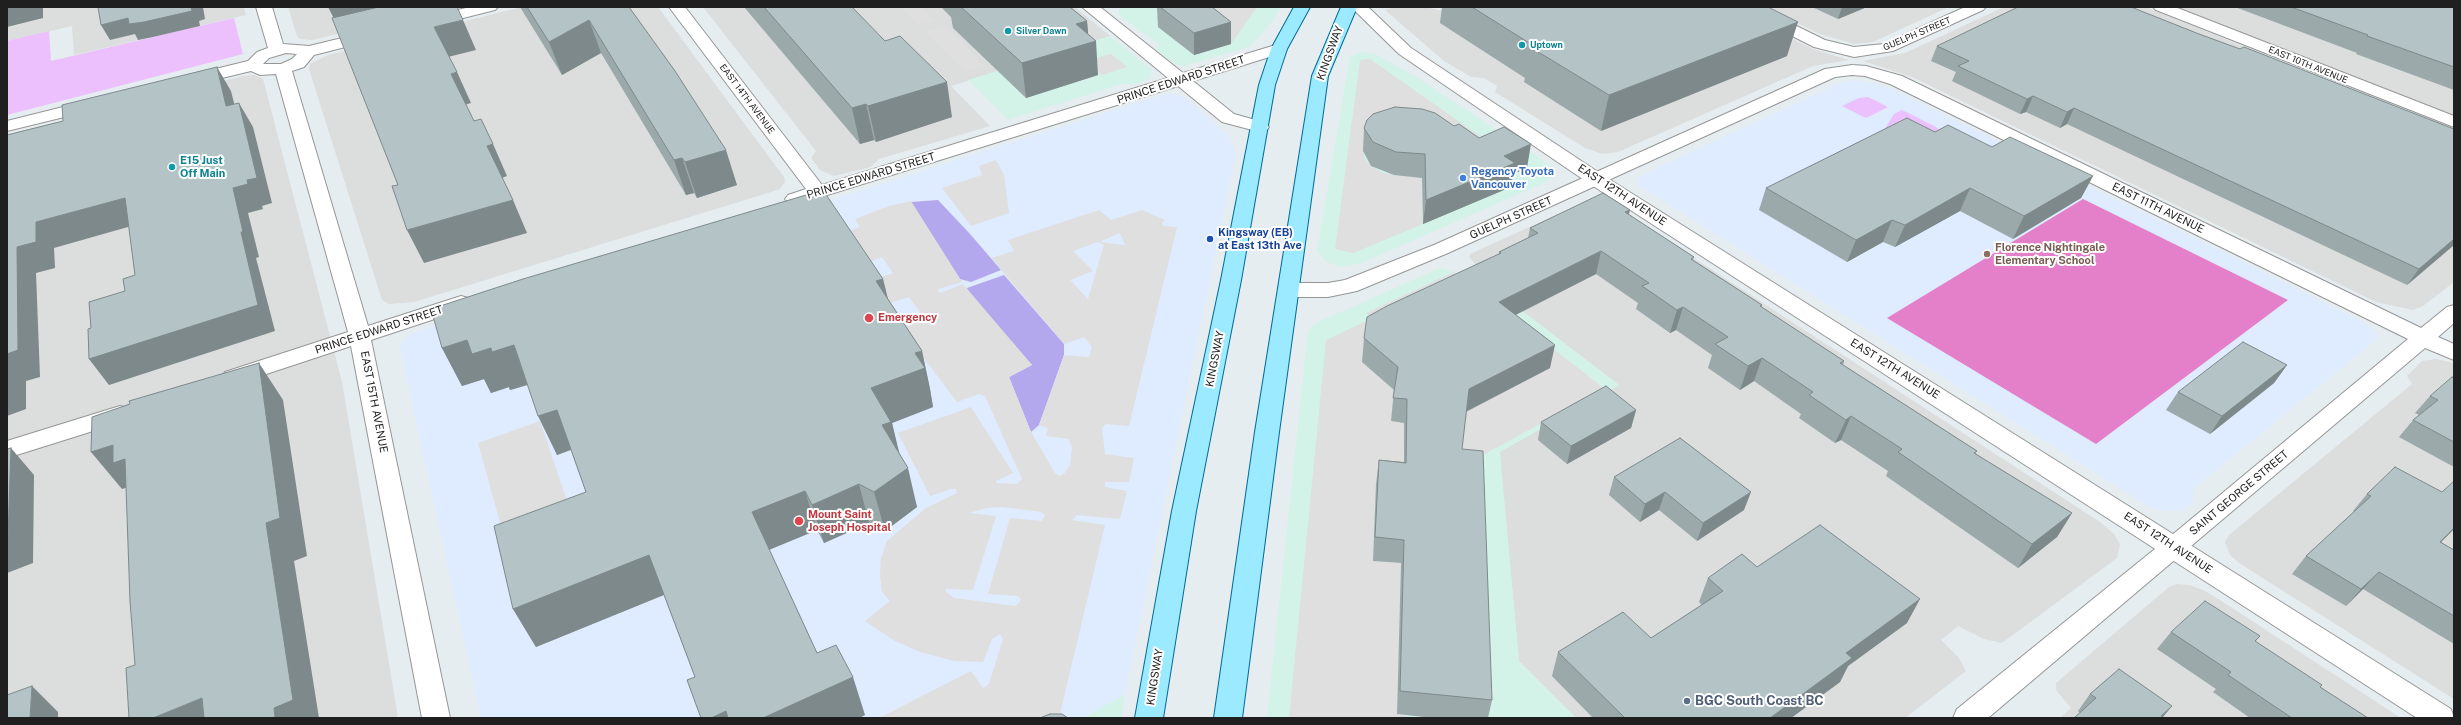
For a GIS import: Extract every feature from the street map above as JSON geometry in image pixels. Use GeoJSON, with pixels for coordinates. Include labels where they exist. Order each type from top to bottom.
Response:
{"type":"FeatureCollection","features":[{"type":"Feature","properties":{"kind":"main road","name":"KINGSWAY"},"geometry":{"type":"LineString","coordinates":[[1148,718],[1184,510],[1267,85],[1279,49],[1302,7]]}},
{"type":"Feature","properties":{"kind":"main road","name":"KINGSWAY"},"geometry":{"type":"LineString","coordinates":[[1228,718],[1264,448],[1289,290],[1320,76],[1348,7]]}},
{"type":"Feature","properties":{"kind":"street","name":"EAST 15TH AVENUE"},"geometry":{"type":"LineString","coordinates":[[264,7],[360,335],[436,718]]}},
{"type":"Feature","properties":{"kind":"street"},"geometry":{"type":"LineString","coordinates":[[415,25],[490,7]]}},
{"type":"Feature","properties":{"kind":"street","name":"EAST 14TH AVENUE"},"geometry":{"type":"LineString","coordinates":[[677,7],[818,192]]}},
{"type":"Feature","properties":{"kind":"street"},"geometry":{"type":"LineString","coordinates":[[1090,7],[1180,81],[1228,118],[1260,127]]}},
{"type":"Feature","properties":{"kind":"street","name":"EAST 12TH AVENUE"},"geometry":{"type":"LineString","coordinates":[[1359,7],[1405,52],[1597,180],[2175,547],[2441,718]]}},
{"type":"Feature","properties":{"kind":"street","name":"EAST 11TH AVENUE"},"geometry":{"type":"LineString","coordinates":[[1746,7],[1856,61],[1878,74],[1903,84],[2454,353]]}},
{"type":"Feature","properties":{"kind":"street","name":"GUELPH STREET"},"geometry":{"type":"LineString","coordinates":[[1289,290],[1328,290],[1350,286],[1441,249],[1978,7]]}},
{"type":"Feature","properties":{"kind":"street","name":"EAST 10TH AVENUE"},"geometry":{"type":"LineString","coordinates":[[2162,7],[2454,122]]}},
{"type":"Feature","properties":{"kind":"street"},"geometry":{"type":"LineString","coordinates":[[175,85],[254,65],[263,55],[280,59],[299,48],[306,52],[386,32]]}},
{"type":"Feature","properties":{"kind":"street","name":"PRINCE EDWARD STREET"},"geometry":{"type":"LineString","coordinates":[[773,206],[1180,81],[1279,49]]}},
{"type":"Feature","properties":{"kind":"street"},"geometry":{"type":"LineString","coordinates":[[7,126],[108,101]]}},
{"type":"Feature","properties":{"kind":"street","name":"PRINCE EDWARD STREET"},"geometry":{"type":"LineString","coordinates":[[217,382],[482,296]]}},
{"type":"Feature","properties":{"kind":"street","name":"SAINT GEORGE STREET"},"geometry":{"type":"LineString","coordinates":[[1967,718],[2175,547],[2454,312]]}},
{"type":"Feature","properties":{"kind":"street"},"geometry":{"type":"LineString","coordinates":[[7,450],[142,406]]}},
{"type":"Feature","properties":{"kind":"shaded area"},"geometry":{"type":"Polygon","coordinates":[[[7,7],[244,7],[246,15],[74,55],[72,26],[7,41],[7,7]]]}},
{"type":"Feature","properties":{"kind":"shaded area"},"geometry":{"type":"Polygon","coordinates":[[[288,7],[453,7],[312,40],[300,39],[297,36],[288,7]]]}},
{"type":"Feature","properties":{"kind":"shaded area"},"geometry":{"type":"Polygon","coordinates":[[[522,7],[658,7],[784,177],[785,182],[780,189],[771,192],[414,302],[389,304],[382,300],[309,69],[310,64],[328,55],[522,7]]]}},
{"type":"Feature","properties":{"kind":"shaded area"},"geometry":{"type":"Polygon","coordinates":[[[703,7],[1075,7],[1110,36],[951,86],[990,126],[879,159],[871,167],[834,176],[820,170],[811,158],[816,151],[703,7]]]}},
{"type":"Feature","properties":{"kind":"shaded area"},"geometry":{"type":"Polygon","coordinates":[[[900,7],[924,7],[926,9],[924,10],[934,20],[918,25],[900,7]]]}},
{"type":"Feature","properties":{"kind":"shaded area"},"geometry":{"type":"Polygon","coordinates":[[[1122,7],[1281,7],[1271,23],[1249,47],[1184,66],[1175,64],[1157,50],[1158,44],[1120,16],[1118,12],[1122,7]]]}},
{"type":"Feature","properties":{"kind":"shaded area"},"geometry":{"type":"Polygon","coordinates":[[[1197,7],[1257,7],[1231,44],[1197,7]]]}},
{"type":"Feature","properties":{"kind":"shaded area"},"geometry":{"type":"Polygon","coordinates":[[[1395,7],[1424,7],[1443,11],[1463,7],[1724,7],[1813,49],[1849,60],[1813,66],[1618,152],[1602,154],[1585,148],[1495,92],[1497,86],[1484,78],[1471,77],[1444,61],[1385,10],[1395,7]]]}},
{"type":"Feature","properties":{"kind":"shaded area"},"geometry":{"type":"Polygon","coordinates":[[[1764,7],[1949,7],[1873,42],[1854,44],[1820,34],[1764,7]]]}},
{"type":"Feature","properties":{"kind":"shaded area"},"geometry":{"type":"Polygon","coordinates":[[[2004,7],[2145,7],[2454,130],[2454,282],[2423,306],[2413,310],[2376,302],[1912,77],[1863,61],[1905,53],[2004,7]]]}},
{"type":"Feature","properties":{"kind":"shaded area"},"geometry":{"type":"Polygon","coordinates":[[[2177,7],[2361,7],[2454,40],[2454,116],[2177,7]]]}},
{"type":"Feature","properties":{"kind":"shaded area"},"geometry":{"type":"Polygon","coordinates":[[[234,18],[243,54],[7,115],[7,41],[49,31],[51,61],[234,18]]]}},
{"type":"Feature","properties":{"kind":"shaded area"},"geometry":{"type":"Polygon","coordinates":[[[945,26],[986,66],[966,72],[925,32],[945,26]]]}},
{"type":"Feature","properties":{"kind":"shaded area"},"geometry":{"type":"Polygon","coordinates":[[[1110,36],[1151,69],[1151,78],[1136,84],[1121,84],[1008,120],[968,80],[1110,36]]]}},
{"type":"Feature","properties":{"kind":"shaded area"},"geometry":{"type":"Polygon","coordinates":[[[1360,52],[1373,53],[1410,73],[1550,165],[1555,174],[1546,182],[1362,263],[1343,267],[1327,262],[1317,251],[1350,57],[1360,52]]]}},
{"type":"Feature","properties":{"kind":"shaded area"},"geometry":{"type":"Polygon","coordinates":[[[1111,54],[1127,67],[1102,75],[1086,61],[1111,54]]]}},
{"type":"Feature","properties":{"kind":"shaded area"},"geometry":{"type":"Polygon","coordinates":[[[1370,59],[1501,151],[1363,151],[1365,159],[1371,166],[1381,172],[1394,175],[1422,176],[1423,224],[1353,253],[1335,249],[1360,60],[1370,59]]]}},
{"type":"Feature","properties":{"kind":"shaded area"},"geometry":{"type":"Polygon","coordinates":[[[254,75],[263,79],[342,382],[398,718],[7,718],[7,135],[243,76],[254,75]]]}},
{"type":"Feature","properties":{"kind":"shaded area","name":"Florence Nightingale Elementary School"},"geometry":{"type":"Polygon","coordinates":[[[1854,81],[1872,83],[1892,89],[2360,320],[2374,330],[2377,339],[2194,488],[2193,502],[2182,511],[2163,511],[2148,506],[1638,185],[1639,178],[1644,174],[1842,82],[1854,81]]]}},
{"type":"Feature","properties":{"kind":"shaded area","name":"Mount Saint Joseph Hospital"},"geometry":{"type":"Polygon","coordinates":[[[1172,94],[1185,98],[1228,135],[1236,152],[1125,694],[1083,718],[481,718],[400,348],[403,340],[418,331],[1162,95],[1172,94]]]}},
{"type":"Feature","properties":{"kind":"shaded area"},"geometry":{"type":"Polygon","coordinates":[[[1868,97],[1888,107],[1866,118],[1842,106],[1859,98],[1868,97]]]}},
{"type":"Feature","properties":{"kind":"shaded area"},"geometry":{"type":"Polygon","coordinates":[[[1902,110],[1936,127],[1950,141],[1883,132],[1894,114],[1902,110]]]}},
{"type":"Feature","properties":{"kind":"shaded area"},"geometry":{"type":"Polygon","coordinates":[[[996,160],[1004,175],[1009,213],[971,226],[942,188],[982,175],[979,166],[996,160]]]}},
{"type":"Feature","properties":{"kind":"shaded area"},"geometry":{"type":"Polygon","coordinates":[[[2083,199],[2288,300],[2096,444],[1887,318],[2083,199]]]}},
{"type":"Feature","properties":{"kind":"shaded area"},"geometry":{"type":"Polygon","coordinates":[[[938,200],[1001,270],[971,282],[960,279],[911,202],[938,200]]]}},
{"type":"Feature","properties":{"kind":"shaded area"},"geometry":{"type":"Polygon","coordinates":[[[911,201],[962,282],[938,289],[938,291],[941,293],[963,284],[1032,365],[1009,377],[1031,432],[1055,473],[1059,476],[1065,473],[1070,465],[1072,448],[1069,439],[1046,436],[1048,428],[1039,425],[1064,355],[1088,357],[1092,347],[1084,337],[1064,344],[991,258],[1014,251],[1008,240],[1099,210],[1111,220],[1142,210],[1165,220],[1162,223],[1163,226],[1177,227],[1129,426],[1106,424],[1102,428],[1105,454],[1134,458],[1129,482],[1105,482],[1105,487],[1127,491],[1120,519],[1077,515],[1072,520],[1105,525],[1059,718],[879,718],[971,671],[983,688],[989,684],[1003,639],[1000,634],[992,639],[983,662],[954,661],[920,652],[895,641],[865,621],[890,601],[882,592],[880,576],[881,558],[887,541],[926,508],[957,493],[956,489],[951,489],[930,496],[898,433],[971,407],[1013,473],[996,481],[996,483],[1017,484],[1022,479],[985,396],[979,394],[957,402],[902,329],[925,319],[909,297],[886,304],[871,281],[893,273],[882,257],[862,265],[840,234],[860,227],[855,219],[889,206],[911,201]],[[1120,233],[1110,237],[1100,242],[1125,245],[1120,233]],[[1098,242],[1073,251],[1093,271],[1070,280],[1088,299],[1104,245],[1098,242]],[[1003,507],[986,508],[969,513],[996,516],[973,590],[946,589],[945,591],[954,598],[1015,606],[1021,599],[1018,596],[988,594],[1010,518],[1042,521],[1045,515],[1041,512],[1003,507]]]}},
{"type":"Feature","properties":{"kind":"shaded area"},"geometry":{"type":"Polygon","coordinates":[[[1587,201],[1612,205],[2100,522],[2114,534],[2120,544],[2117,558],[2002,643],[1984,639],[1958,626],[1941,640],[1959,658],[1966,671],[1905,718],[1576,718],[1519,661],[1499,452],[1619,385],[1470,271],[1478,267],[1469,257],[1470,254],[1587,201]]]}},
{"type":"Feature","properties":{"kind":"shaded area"},"geometry":{"type":"Polygon","coordinates":[[[1440,268],[1461,274],[1470,271],[1619,385],[1500,452],[1519,661],[1576,718],[1267,718],[1308,331],[1316,323],[1440,268]]]}},
{"type":"Feature","properties":{"kind":"shaded area"},"geometry":{"type":"Polygon","coordinates":[[[1454,272],[1605,389],[1479,457],[1373,561],[1401,563],[1397,714],[1408,716],[1408,718],[1289,718],[1326,340],[1366,321],[1362,361],[1395,391],[1463,431],[1384,329],[1366,313],[1454,272]]]}},
{"type":"Feature","properties":{"kind":"shaded area"},"geometry":{"type":"Polygon","coordinates":[[[1004,275],[1064,344],[1064,355],[1039,425],[1031,432],[1009,377],[1032,365],[970,295],[967,288],[1004,275]]]}},
{"type":"Feature","properties":{"kind":"shaded area"},"geometry":{"type":"Polygon","coordinates":[[[2436,359],[2454,363],[2454,699],[2239,563],[2230,555],[2225,542],[2229,535],[2412,384],[2407,376],[2422,361],[2436,359]]]}},
{"type":"Feature","properties":{"kind":"shaded area"},"geometry":{"type":"Polygon","coordinates":[[[540,421],[567,501],[501,526],[478,443],[540,421]]]}},
{"type":"Feature","properties":{"kind":"shaded area"},"geometry":{"type":"Polygon","coordinates":[[[2177,584],[2189,585],[2203,590],[2220,600],[2401,718],[2060,718],[2071,708],[2056,690],[2056,683],[2169,587],[2177,584]]]}},
{"type":"Feature","properties":{"kind":"shaded area"},"geometry":{"type":"Polygon","coordinates":[[[1125,694],[1121,718],[1083,718],[1125,694]]]}},
{"type":"Feature","properties":{"kind":"building"},"geometry":{"type":"Polygon","coordinates":[[[98,7],[191,7],[192,11],[144,22],[129,24],[128,18],[101,25],[98,7]]]}},
{"type":"Feature","properties":{"kind":"building"},"geometry":{"type":"Polygon","coordinates":[[[379,7],[457,7],[463,20],[434,27],[457,72],[451,74],[474,121],[481,119],[493,144],[487,146],[513,200],[407,230],[392,186],[398,185],[332,18],[379,7]]]}},
{"type":"Feature","properties":{"kind":"building"},"geometry":{"type":"Polygon","coordinates":[[[527,7],[629,7],[675,71],[726,150],[685,162],[682,158],[674,160],[589,20],[549,42],[527,7]]]}},
{"type":"Feature","properties":{"kind":"building"},"geometry":{"type":"Polygon","coordinates":[[[764,7],[852,7],[885,41],[900,36],[947,82],[868,106],[866,104],[852,108],[764,7]]]}},
{"type":"Feature","properties":{"kind":"building"},"geometry":{"type":"Polygon","coordinates":[[[961,7],[1070,7],[1087,21],[1076,24],[1096,41],[1022,63],[961,7]]]}},
{"type":"Feature","properties":{"kind":"building"},"geometry":{"type":"Polygon","coordinates":[[[1160,7],[1212,7],[1231,22],[1194,33],[1160,7]]]}},
{"type":"Feature","properties":{"kind":"building"},"geometry":{"type":"Polygon","coordinates":[[[1472,7],[1768,7],[1798,22],[1609,95],[1530,47],[1534,46],[1472,7]]]}},
{"type":"Feature","properties":{"kind":"building"},"geometry":{"type":"Polygon","coordinates":[[[2018,7],[2131,7],[2240,49],[2244,47],[2454,129],[2454,239],[2419,269],[2074,108],[2067,112],[2033,96],[2027,99],[1958,66],[1969,61],[1937,46],[2018,7]]]}},
{"type":"Feature","properties":{"kind":"building"},"geometry":{"type":"Polygon","coordinates":[[[2291,7],[2454,7],[2454,67],[2367,36],[2368,35],[2291,7]]]}},
{"type":"Feature","properties":{"kind":"building"},"geometry":{"type":"Polygon","coordinates":[[[217,67],[226,106],[239,103],[257,178],[247,180],[248,184],[233,188],[243,232],[241,232],[258,305],[89,359],[88,329],[91,328],[89,302],[125,291],[123,279],[135,275],[125,198],[36,222],[36,242],[17,247],[18,350],[7,354],[7,135],[63,121],[62,105],[217,67]]]}},
{"type":"Feature","properties":{"kind":"building"},"geometry":{"type":"Polygon","coordinates":[[[1395,107],[1422,109],[1435,113],[1454,126],[1459,124],[1479,138],[1504,127],[1531,144],[1504,156],[1515,163],[1426,200],[1425,154],[1396,152],[1373,142],[1364,128],[1367,120],[1373,114],[1395,107]]]}},
{"type":"Feature","properties":{"kind":"building"},"geometry":{"type":"Polygon","coordinates":[[[1907,118],[1935,132],[1948,125],[1992,147],[2010,137],[2093,176],[2024,216],[1970,188],[1905,225],[1892,220],[1856,240],[1766,188],[1907,118]]]}},
{"type":"Feature","properties":{"kind":"building","name":"Mount Saint Joseph Hospital"},"geometry":{"type":"Polygon","coordinates":[[[823,190],[883,279],[876,281],[922,351],[915,353],[925,368],[871,388],[891,422],[882,425],[908,468],[874,492],[859,484],[812,505],[805,491],[752,512],[817,653],[836,645],[853,677],[763,718],[728,718],[726,711],[711,718],[701,718],[687,680],[695,677],[649,555],[513,609],[494,526],[586,492],[557,410],[538,416],[514,345],[492,352],[491,348],[472,354],[467,340],[442,348],[431,309],[523,279],[823,190]]]}},
{"type":"Feature","properties":{"kind":"building"},"geometry":{"type":"Polygon","coordinates":[[[1603,193],[1630,210],[1625,212],[1694,257],[1691,259],[1844,361],[1840,363],[1977,451],[1974,453],[2072,513],[2032,544],[1898,452],[1902,449],[1851,416],[1846,420],[1809,395],[1813,392],[1762,358],[1748,366],[1715,344],[1728,337],[1683,307],[1677,310],[1642,286],[1649,283],[1601,251],[1499,302],[1555,345],[1469,389],[1462,449],[1483,451],[1492,700],[1400,691],[1404,540],[1375,537],[1379,460],[1406,463],[1407,399],[1393,398],[1398,367],[1364,338],[1367,317],[1387,306],[1501,253],[1499,252],[1538,233],[1530,228],[1603,193]]]}},
{"type":"Feature","properties":{"kind":"building"},"geometry":{"type":"Polygon","coordinates":[[[2243,342],[2287,365],[2222,416],[2178,392],[2243,342]]]}},
{"type":"Feature","properties":{"kind":"building"},"geometry":{"type":"Polygon","coordinates":[[[259,363],[280,518],[266,523],[293,700],[274,708],[275,718],[204,718],[202,698],[153,718],[129,718],[126,668],[135,665],[130,601],[125,459],[113,463],[113,445],[91,452],[92,417],[130,404],[129,401],[259,363]]]}},
{"type":"Feature","properties":{"kind":"building"},"geometry":{"type":"Polygon","coordinates":[[[2452,377],[2454,378],[2454,442],[2413,420],[2438,400],[2430,396],[2452,377]]]}},
{"type":"Feature","properties":{"kind":"building"},"geometry":{"type":"Polygon","coordinates":[[[1606,386],[1636,410],[1571,446],[1541,422],[1606,386]]]}},
{"type":"Feature","properties":{"kind":"building"},"geometry":{"type":"Polygon","coordinates":[[[1680,438],[1751,492],[1703,523],[1665,492],[1645,504],[1614,477],[1680,438]]]}},
{"type":"Feature","properties":{"kind":"building"},"geometry":{"type":"Polygon","coordinates":[[[11,448],[8,537],[7,537],[7,449],[11,448]]]}},
{"type":"Feature","properties":{"kind":"building"},"geometry":{"type":"Polygon","coordinates":[[[2395,467],[2442,492],[2454,481],[2454,528],[2440,542],[2454,550],[2454,616],[2379,572],[2361,589],[2306,556],[2371,496],[2367,494],[2395,467]]]}},
{"type":"Feature","properties":{"kind":"building"},"geometry":{"type":"Polygon","coordinates":[[[1820,525],[1920,599],[1846,653],[1852,658],[1770,718],[1625,718],[1558,652],[1623,612],[1651,638],[1723,591],[1708,578],[1742,554],[1757,567],[1820,525]]]}},
{"type":"Feature","properties":{"kind":"building"},"geometry":{"type":"Polygon","coordinates":[[[2205,601],[2260,636],[2255,641],[2322,685],[2320,687],[2368,718],[2292,718],[2228,675],[2231,672],[2171,632],[2205,601]]]}},
{"type":"Feature","properties":{"kind":"building"},"geometry":{"type":"Polygon","coordinates":[[[2119,669],[2172,706],[2161,716],[2164,718],[2074,718],[2096,698],[2090,694],[2119,669]]]}},
{"type":"Feature","properties":{"kind":"building"},"geometry":{"type":"Polygon","coordinates":[[[32,686],[30,718],[7,718],[7,695],[32,686]]]}},
{"type":"Feature","properties":{"kind":"building"},"geometry":{"type":"Polygon","coordinates":[[[1050,714],[1062,714],[1068,718],[1040,718],[1050,714]]]}},
{"type":"Feature","properties":{"kind":"place","name":"Silver Dawn"},"geometry":{"type":"Point","coordinates":[1008,31]}},
{"type":"Feature","properties":{"kind":"place","name":"Uptown"},"geometry":{"type":"Point","coordinates":[1522,45]}},
{"type":"Feature","properties":{"kind":"place","name":"E15 Just Off Main"},"geometry":{"type":"Point","coordinates":[172,167]}},
{"type":"Feature","properties":{"kind":"place","name":"Regency Toyota Vancouver"},"geometry":{"type":"Point","coordinates":[1463,178]}},
{"type":"Feature","properties":{"kind":"place","name":"Kingsway (EB) at East 13th Ave"},"geometry":{"type":"Point","coordinates":[1210,239]}},
{"type":"Feature","properties":{"kind":"place","name":"Florence Nightingale Elementary School"},"geometry":{"type":"Point","coordinates":[1987,254]}},
{"type":"Feature","properties":{"kind":"place","name":"Emergency"},"geometry":{"type":"Point","coordinates":[869,318]}},
{"type":"Feature","properties":{"kind":"place","name":"Mount Saint Joseph Hospital"},"geometry":{"type":"Point","coordinates":[799,521]}},
{"type":"Feature","properties":{"kind":"place","name":"BGC South Coast BC"},"geometry":{"type":"Point","coordinates":[1687,701]}}]}
